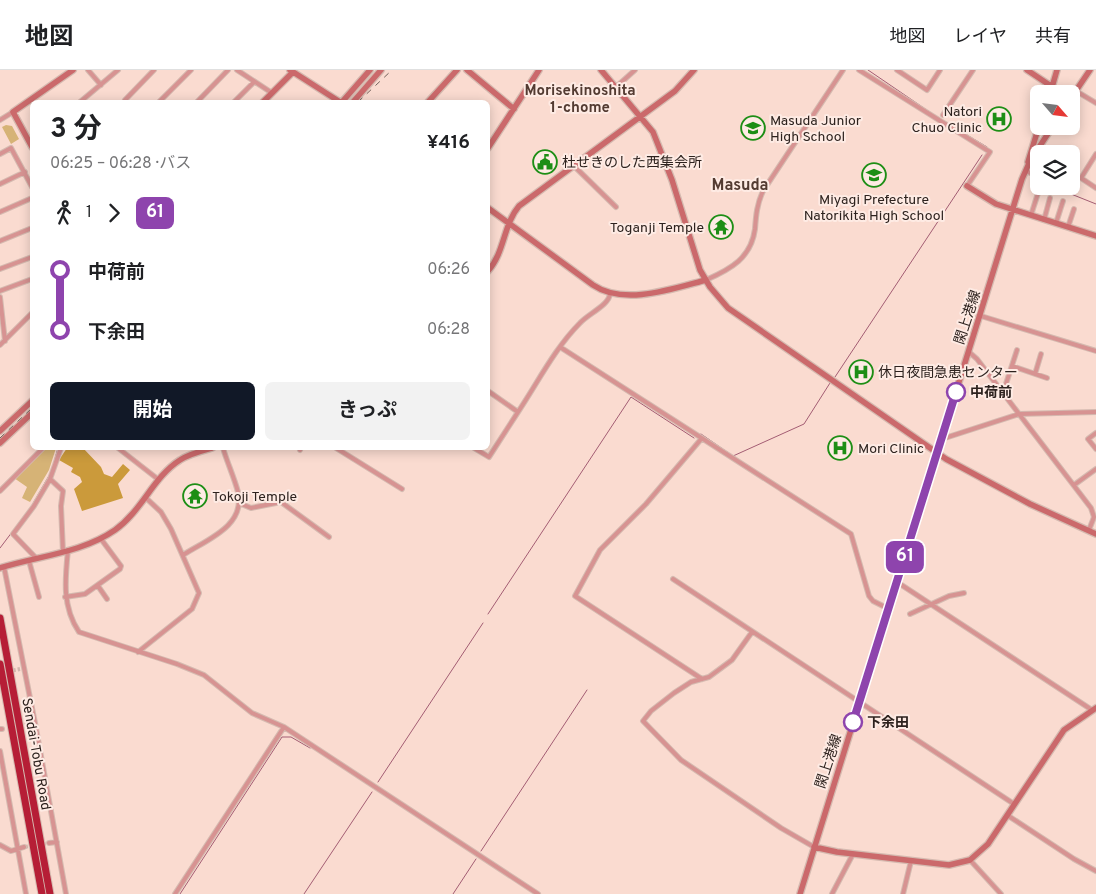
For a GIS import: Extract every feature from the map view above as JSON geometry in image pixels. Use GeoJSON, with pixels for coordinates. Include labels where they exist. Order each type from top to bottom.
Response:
{"type":"FeatureCollection","features":[{"type":"Feature","properties":{"kind":"highway","name":"Sendai-Tobu Road"},"geometry":{"type":"LineString","coordinates":[[0,618],[50,894]]}},
{"type":"Feature","properties":{"kind":"highway","name":"Sendai-Tobu Road"},"geometry":{"type":"LineString","coordinates":[[0,664],[42,894]]}},
{"type":"Feature","properties":{"kind":"street"},"geometry":{"type":"LineString","coordinates":[[30,100],[73,70]]}},
{"type":"Feature","properties":{"kind":"street"},"geometry":{"type":"LineString","coordinates":[[88,70],[101,85]]}},
{"type":"Feature","properties":{"kind":"street"},"geometry":{"type":"LineString","coordinates":[[82,100],[118,70]]}},
{"type":"Feature","properties":{"kind":"street"},"geometry":{"type":"LineString","coordinates":[[125,100],[154,70]]}},
{"type":"Feature","properties":{"kind":"street"},"geometry":{"type":"LineString","coordinates":[[161,100],[191,70]]}},
{"type":"Feature","properties":{"kind":"street"},"geometry":{"type":"LineString","coordinates":[[199,100],[228,70]]}},
{"type":"Feature","properties":{"kind":"street"},"geometry":{"type":"LineString","coordinates":[[237,70],[272,93]]}},
{"type":"Feature","properties":{"kind":"street"},"geometry":{"type":"LineString","coordinates":[[343,100],[370,70]]}},
{"type":"Feature","properties":{"kind":"street"},"geometry":{"type":"LineString","coordinates":[[355,100],[381,70]]}},
{"type":"Feature","properties":{"kind":"street"},"geometry":{"type":"LineString","coordinates":[[430,100],[457,70]]}},
{"type":"Feature","properties":{"kind":"street"},"geometry":{"type":"LineString","coordinates":[[467,70],[514,109]]}},
{"type":"Feature","properties":{"kind":"street"},"geometry":{"type":"LineString","coordinates":[[490,145],[539,70]]}},
{"type":"Feature","properties":{"kind":"street"},"geometry":{"type":"LineString","coordinates":[[601,70],[652,132],[672,180],[692,248],[706,280],[718,297],[741,319],[937,453],[1030,504],[1096,534]]}},
{"type":"Feature","properties":{"kind":"street"},"geometry":{"type":"LineString","coordinates":[[616,87],[635,70]]}},
{"type":"Feature","properties":{"kind":"street"},"geometry":{"type":"LineString","coordinates":[[490,268],[501,249],[508,223],[513,213],[526,199],[675,91],[694,70]]}},
{"type":"Feature","properties":{"kind":"street"},"geometry":{"type":"LineString","coordinates":[[490,210],[593,285],[610,294],[622,295],[660,290],[706,280],[724,272],[745,256],[754,235],[756,207],[764,191],[843,70]]}},
{"type":"Feature","properties":{"kind":"street"},"geometry":{"type":"LineString","coordinates":[[859,70],[990,152],[967,186],[988,200],[1013,210],[1096,236]]}},
{"type":"Feature","properties":{"kind":"street"},"geometry":{"type":"LineString","coordinates":[[898,70],[927,90],[940,70]]}},
{"type":"Feature","properties":{"kind":"street"},"geometry":{"type":"LineString","coordinates":[[906,76],[910,70]]}},
{"type":"Feature","properties":{"kind":"street"},"geometry":{"type":"LineString","coordinates":[[943,115],[973,70]]}},
{"type":"Feature","properties":{"kind":"street"},"geometry":{"type":"LineString","coordinates":[[1027,70],[1050,85]]}},
{"type":"Feature","properties":{"kind":"street"},"geometry":{"type":"LineString","coordinates":[[1052,85],[1057,70]]}},
{"type":"Feature","properties":{"kind":"street"},"geometry":{"type":"LineString","coordinates":[[1080,85],[1090,70]]}},
{"type":"Feature","properties":{"kind":"street"},"geometry":{"type":"LineString","coordinates":[[265,100],[291,71],[338,100]]}},
{"type":"Feature","properties":{"kind":"street"},"geometry":{"type":"LineString","coordinates":[[236,100],[254,82]]}},
{"type":"Feature","properties":{"kind":"street"},"geometry":{"type":"LineString","coordinates":[[1080,93],[1096,103]]}},
{"type":"Feature","properties":{"kind":"street"},"geometry":{"type":"LineString","coordinates":[[0,119],[30,100]]}},
{"type":"Feature","properties":{"kind":"street"},"geometry":{"type":"LineString","coordinates":[[13,112],[30,144]]}},
{"type":"Feature","properties":{"kind":"street","name":"閖上港線"},"geometry":{"type":"LineString","coordinates":[[800,894],[1022,179],[1047,135]]}},
{"type":"Feature","properties":{"kind":"street"},"geometry":{"type":"LineString","coordinates":[[1036,136],[1042,143]]}},
{"type":"Feature","properties":{"kind":"street"},"geometry":{"type":"LineString","coordinates":[[1022,179],[1036,136]]}},
{"type":"Feature","properties":{"kind":"street"},"geometry":{"type":"LineString","coordinates":[[0,154],[11,148],[30,183]]}},
{"type":"Feature","properties":{"kind":"street"},"geometry":{"type":"LineString","coordinates":[[1096,154],[1081,178],[1096,188]]}},
{"type":"Feature","properties":{"kind":"street"},"geometry":{"type":"LineString","coordinates":[[572,166],[616,206]]}},
{"type":"Feature","properties":{"kind":"street"},"geometry":{"type":"LineString","coordinates":[[1026,171],[1030,173]]}},
{"type":"Feature","properties":{"kind":"street"},"geometry":{"type":"LineString","coordinates":[[0,184],[24,172]]}},
{"type":"Feature","properties":{"kind":"street"},"geometry":{"type":"LineString","coordinates":[[1031,216],[1037,195]]}},
{"type":"Feature","properties":{"kind":"street"},"geometry":{"type":"LineString","coordinates":[[1044,220],[1050,198]]}},
{"type":"Feature","properties":{"kind":"street"},"geometry":{"type":"LineString","coordinates":[[0,212],[30,199]]}},
{"type":"Feature","properties":{"kind":"street"},"geometry":{"type":"LineString","coordinates":[[1056,223],[1063,200]]}},
{"type":"Feature","properties":{"kind":"street"},"geometry":{"type":"LineString","coordinates":[[1068,227],[1074,209]]}},
{"type":"Feature","properties":{"kind":"street"},"geometry":{"type":"LineString","coordinates":[[0,241],[30,229]]}},
{"type":"Feature","properties":{"kind":"street"},"geometry":{"type":"LineString","coordinates":[[0,270],[30,258]]}},
{"type":"Feature","properties":{"kind":"street"},"geometry":{"type":"LineString","coordinates":[[0,291],[30,280]]}},
{"type":"Feature","properties":{"kind":"street"},"geometry":{"type":"LineString","coordinates":[[477,450],[489,457],[560,347],[581,321],[607,301],[610,294]]}},
{"type":"Feature","properties":{"kind":"street"},"geometry":{"type":"LineString","coordinates":[[0,297],[5,341]]}},
{"type":"Feature","properties":{"kind":"street"},"geometry":{"type":"LineString","coordinates":[[0,345],[30,315]]}},
{"type":"Feature","properties":{"kind":"street"},"geometry":{"type":"LineString","coordinates":[[981,316],[1096,351]]}},
{"type":"Feature","properties":{"kind":"street"},"geometry":{"type":"LineString","coordinates":[[560,347],[851,534],[869,596],[888,609]]}},
{"type":"Feature","properties":{"kind":"street"},"geometry":{"type":"LineString","coordinates":[[1004,393],[1017,350]]}},
{"type":"Feature","properties":{"kind":"street"},"geometry":{"type":"LineString","coordinates":[[969,352],[973,354],[1004,393],[1074,485],[1093,514],[1089,530]]}},
{"type":"Feature","properties":{"kind":"street"},"geometry":{"type":"LineString","coordinates":[[1035,374],[1041,354]]}},
{"type":"Feature","properties":{"kind":"street"},"geometry":{"type":"LineString","coordinates":[[1012,366],[1047,378]]}},
{"type":"Feature","properties":{"kind":"street"},"geometry":{"type":"LineString","coordinates":[[490,392],[518,412]]}},
{"type":"Feature","properties":{"kind":"street"},"geometry":{"type":"LineString","coordinates":[[0,432],[30,403]]}},
{"type":"Feature","properties":{"kind":"street"},"geometry":{"type":"LineString","coordinates":[[941,437],[946,438],[1019,414],[1096,412]]}},
{"type":"Feature","properties":{"kind":"street"},"geometry":{"type":"LineString","coordinates":[[0,443],[30,415]]}},
{"type":"Feature","properties":{"kind":"street"},"geometry":{"type":"LineString","coordinates":[[1096,433],[1088,439],[1096,450]]}},
{"type":"Feature","properties":{"kind":"street"},"geometry":{"type":"LineString","coordinates":[[702,438],[646,504],[600,550],[575,596],[702,679]]}},
{"type":"Feature","properties":{"kind":"street"},"geometry":{"type":"LineString","coordinates":[[0,491],[41,450]]}},
{"type":"Feature","properties":{"kind":"street"},"geometry":{"type":"LineString","coordinates":[[37,559],[13,534],[34,506],[50,479],[60,450]]}},
{"type":"Feature","properties":{"kind":"street"},"geometry":{"type":"LineString","coordinates":[[121,450],[159,480]]}},
{"type":"Feature","properties":{"kind":"street"},"geometry":{"type":"LineString","coordinates":[[66,894],[35,722],[2,568],[66,551],[100,539],[127,521],[159,480],[180,460],[207,450]]}},
{"type":"Feature","properties":{"kind":"street"},"geometry":{"type":"LineString","coordinates":[[183,554],[225,529],[234,520],[239,503],[238,494],[223,450]]}},
{"type":"Feature","properties":{"kind":"street"},"geometry":{"type":"LineString","coordinates":[[339,450],[402,489]]}},
{"type":"Feature","properties":{"kind":"street"},"geometry":{"type":"LineString","coordinates":[[1074,485],[1096,469]]}},
{"type":"Feature","properties":{"kind":"street"},"geometry":{"type":"LineString","coordinates":[[50,479],[63,491],[61,506],[66,551],[65,597],[71,619],[79,632],[204,675],[252,713],[284,727],[538,894]]}},
{"type":"Feature","properties":{"kind":"street"},"geometry":{"type":"LineString","coordinates":[[138,652],[192,609],[196,603],[198,590],[183,554],[161,512],[146,498]]}},
{"type":"Feature","properties":{"kind":"street"},"geometry":{"type":"LineString","coordinates":[[239,503],[250,508],[281,502],[329,537]]}},
{"type":"Feature","properties":{"kind":"street"},"geometry":{"type":"LineString","coordinates":[[65,597],[84,594],[115,574],[121,566],[100,539]]}},
{"type":"Feature","properties":{"kind":"street"},"geometry":{"type":"LineString","coordinates":[[29,561],[39,597]]}},
{"type":"Feature","properties":{"kind":"street"},"geometry":{"type":"LineString","coordinates":[[673,579],[1014,804]]}},
{"type":"Feature","properties":{"kind":"street"},"geometry":{"type":"LineString","coordinates":[[752,632],[732,660],[709,676],[691,682],[674,693],[651,711],[643,720],[681,760],[781,828],[814,846],[853,854],[949,865],[970,860],[984,849],[1064,730],[1094,709],[897,582]]}},
{"type":"Feature","properties":{"kind":"street"},"geometry":{"type":"LineString","coordinates":[[98,586],[107,599]]}},
{"type":"Feature","properties":{"kind":"street"},"geometry":{"type":"LineString","coordinates":[[910,614],[964,592]]}},
{"type":"Feature","properties":{"kind":"street"},"geometry":{"type":"LineString","coordinates":[[28,724],[35,722]]}},
{"type":"Feature","properties":{"kind":"street"},"geometry":{"type":"LineString","coordinates":[[176,894],[284,727]]}},
{"type":"Feature","properties":{"kind":"street"},"geometry":{"type":"LineString","coordinates":[[0,751],[26,894]]}},
{"type":"Feature","properties":{"kind":"street"},"geometry":{"type":"LineString","coordinates":[[1007,815],[1074,859],[1096,871]]}},
{"type":"Feature","properties":{"kind":"street"},"geometry":{"type":"LineString","coordinates":[[49,843],[57,842]]}},
{"type":"Feature","properties":{"kind":"street"},"geometry":{"type":"LineString","coordinates":[[0,845],[10,851],[24,847]]}},
{"type":"Feature","properties":{"kind":"street"},"geometry":{"type":"LineString","coordinates":[[832,894],[853,854]]}},
{"type":"Feature","properties":{"kind":"street"},"geometry":{"type":"LineString","coordinates":[[970,860],[1001,894]]}},
{"type":"Feature","properties":{"kind":"street"},"geometry":{"type":"LineString","coordinates":[[903,894],[911,861]]}},
{"type":"Feature","properties":{"kind":"shaded area"},"geometry":{"type":"Polygon","coordinates":[[[6,125],[12,126],[19,139],[11,144],[2,127],[6,125]]]}},
{"type":"Feature","properties":{"kind":"shaded area"},"geometry":{"type":"Polygon","coordinates":[[[44,450],[55,450],[49,470],[30,502],[22,498],[27,487],[14,478],[44,450]]]}},
{"type":"Feature","properties":{"kind":"shaded area"},"geometry":{"type":"Polygon","coordinates":[[[66,450],[85,450],[101,467],[104,474],[112,477],[123,464],[130,470],[118,484],[123,498],[82,511],[74,489],[82,482],[80,477],[71,472],[73,468],[59,460],[66,450]]]}},
{"type":"Feature","properties":{"kind":"waterway"},"geometry":{"type":"LineString","coordinates":[[868,70],[940,119]]}},
{"type":"Feature","properties":{"kind":"waterway"},"geometry":{"type":"LineString","coordinates":[[967,135],[987,147]]}},
{"type":"Feature","properties":{"kind":"waterway"},"geometry":{"type":"LineString","coordinates":[[835,377],[982,155]]}},
{"type":"Feature","properties":{"kind":"waterway"},"geometry":{"type":"LineString","coordinates":[[1074,195],[1096,204]]}},
{"type":"Feature","properties":{"kind":"waterway"},"geometry":{"type":"LineString","coordinates":[[701,434],[733,456],[804,424],[830,383]]}},
{"type":"Feature","properties":{"kind":"waterway"},"geometry":{"type":"LineString","coordinates":[[488,614],[631,397],[694,438]]}},
{"type":"Feature","properties":{"kind":"waterway"},"geometry":{"type":"LineString","coordinates":[[53,466],[57,450]]}},
{"type":"Feature","properties":{"kind":"waterway"},"geometry":{"type":"LineString","coordinates":[[0,548],[31,507],[50,474]]}},
{"type":"Feature","properties":{"kind":"waterway"},"geometry":{"type":"LineString","coordinates":[[378,782],[483,623]]}},
{"type":"Feature","properties":{"kind":"waterway"},"geometry":{"type":"LineString","coordinates":[[481,851],[587,690]]}},
{"type":"Feature","properties":{"kind":"waterway"},"geometry":{"type":"LineString","coordinates":[[180,894],[282,737],[291,737],[310,748]]}},
{"type":"Feature","properties":{"kind":"waterway"},"geometry":{"type":"LineString","coordinates":[[304,894],[372,792]]}},
{"type":"Feature","properties":{"kind":"waterway"},"geometry":{"type":"LineString","coordinates":[[453,894],[476,859]]}},
{"type":"Feature","properties":{"kind":"tunnel"},"geometry":{"type":"LineString","coordinates":[[0,673],[20,669]]}},
{"type":"Feature","properties":{"kind":"tunnel"},"geometry":{"type":"LineString","coordinates":[[19,726],[28,724]]}},
{"type":"Feature","properties":{"kind":"tunnel"},"geometry":{"type":"LineString","coordinates":[[24,847],[49,843]]}},
{"type":"Feature","properties":{"kind":"railway"},"geometry":{"type":"LineString","coordinates":[[360,100],[392,70]]}},
{"type":"Feature","properties":{"kind":"railway"},"geometry":{"type":"LineString","coordinates":[[0,438],[30,410]]}},
{"type":"Feature","properties":{"kind":"bus line","name":"61"},"geometry":{"type":"LineString","coordinates":[[853,722],[956,392]]}},
{"type":"Feature","properties":{"kind":"place","name":"Natori Chuo Clinic"},"geometry":{"type":"Point","coordinates":[999,119]}},
{"type":"Feature","properties":{"kind":"place","name":"Masuda Junior High School"},"geometry":{"type":"Point","coordinates":[753,128]}},
{"type":"Feature","properties":{"kind":"place","name":"杜せきのした西集会所"},"geometry":{"type":"Point","coordinates":[545,162]}},
{"type":"Feature","properties":{"kind":"place","name":"Miyagi Prefecture Natorikita High School"},"geometry":{"type":"Point","coordinates":[874,175]}},
{"type":"Feature","properties":{"kind":"place","name":"Toganji Temple"},"geometry":{"type":"Point","coordinates":[721,227]}},
{"type":"Feature","properties":{"kind":"place","name":"休日夜間急患センター"},"geometry":{"type":"Point","coordinates":[861,372]}},
{"type":"Feature","properties":{"kind":"place","name":"中荷前"},"geometry":{"type":"Point","coordinates":[956,392]}},
{"type":"Feature","properties":{"kind":"place","name":"Mori Clinic"},"geometry":{"type":"Point","coordinates":[840,448]}},
{"type":"Feature","properties":{"kind":"place","name":"Tokoji Temple"},"geometry":{"type":"Point","coordinates":[195,496]}},
{"type":"Feature","properties":{"kind":"place","name":"下余田"},"geometry":{"type":"Point","coordinates":[853,722]}},
{"type":"Feature","properties":{"kind":"district","name":"Morisekinoshita 1-chome"},"geometry":{"type":"Point","coordinates":[580,98]}},
{"type":"Feature","properties":{"kind":"district","name":"Masuda"},"geometry":{"type":"Point","coordinates":[740,184]}}]}
